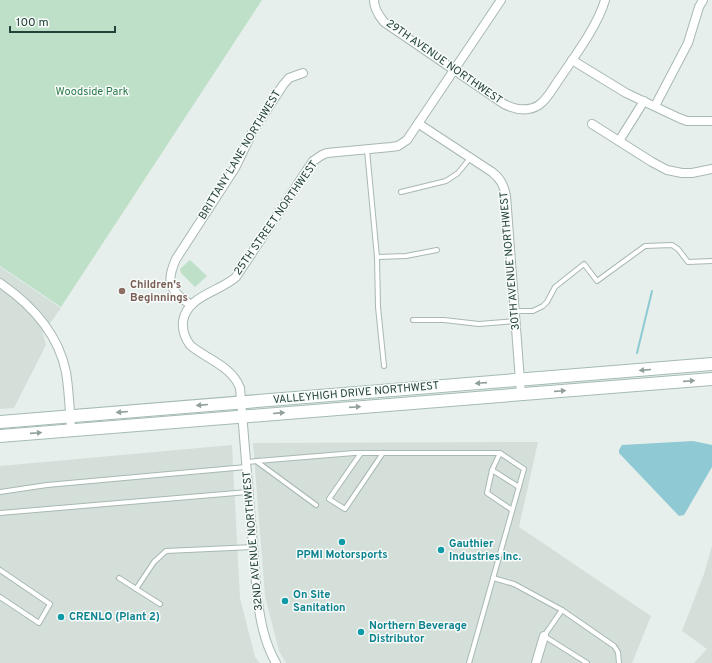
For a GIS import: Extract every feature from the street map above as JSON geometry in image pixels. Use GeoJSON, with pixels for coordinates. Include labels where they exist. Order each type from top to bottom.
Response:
{"type":"FeatureCollection","features":[{"type":"Feature","properties":{"kind":"main road","name":"VALLEYHIGH DRIVE NORTHWEST"},"geometry":{"type":"LineString","coordinates":[[0,422],[712,364]]}},
{"type":"Feature","properties":{"kind":"main road","name":"VALLEYHIGH DRIVE NORTHWEST"},"geometry":{"type":"LineString","coordinates":[[0,436],[712,379]]}},
{"type":"Feature","properties":{"kind":"street","name":"29TH AVENUE NORTHWEST"},"geometry":{"type":"LineString","coordinates":[[374,0],[376,11],[384,22],[509,107],[527,110],[536,106],[544,100],[572,60]]}},
{"type":"Feature","properties":{"kind":"street","name":"25TH STREET NORTHWEST"},"geometry":{"type":"LineString","coordinates":[[190,305],[236,277],[313,161],[327,153],[391,147],[403,144],[411,136],[501,0]]}},
{"type":"Feature","properties":{"kind":"street"},"geometry":{"type":"LineString","coordinates":[[605,0],[598,17],[572,60],[617,88],[670,114],[687,121],[712,121]]}},
{"type":"Feature","properties":{"kind":"street"},"geometry":{"type":"LineString","coordinates":[[655,106],[688,43],[699,7],[703,0]]}},
{"type":"Feature","properties":{"kind":"street","name":"BRITTANY LANE NORTHWEST"},"geometry":{"type":"LineString","coordinates":[[190,305],[174,293],[170,274],[176,259],[236,168],[253,131],[283,85],[289,78],[303,74]]}},
{"type":"Feature","properties":{"kind":"street"},"geometry":{"type":"LineString","coordinates":[[619,141],[644,101]]}},
{"type":"Feature","properties":{"kind":"street","name":"30TH AVENUE NORTHWEST"},"geometry":{"type":"LineString","coordinates":[[419,124],[496,175],[505,190],[521,394]]}},
{"type":"Feature","properties":{"kind":"street"},"geometry":{"type":"LineString","coordinates":[[592,124],[666,170],[682,173],[712,169]]}},
{"type":"Feature","properties":{"kind":"street"},"geometry":{"type":"LineString","coordinates":[[0,283],[38,314],[61,354],[66,372],[72,430]]}},
{"type":"Feature","properties":{"kind":"street"},"geometry":{"type":"LineString","coordinates":[[190,305],[183,320],[183,331],[187,340],[194,348],[227,370],[235,378],[240,388],[242,416]]}},
{"type":"Feature","properties":{"kind":"street","name":"32ND AVENUE NORTHWEST"},"geometry":{"type":"LineString","coordinates":[[242,416],[260,620],[266,644],[276,663]]}},
{"type":"Feature","properties":{"kind":"street"},"geometry":{"type":"LineString","coordinates":[[536,663],[544,636]]}},
{"type":"Feature","properties":{"kind":"lane"},"geometry":{"type":"LineString","coordinates":[[367,149],[377,257],[378,307],[384,366]]}},
{"type":"Feature","properties":{"kind":"lane"},"geometry":{"type":"LineString","coordinates":[[401,192],[446,181],[458,173],[470,158]]}},
{"type":"Feature","properties":{"kind":"lane"},"geometry":{"type":"LineString","coordinates":[[515,312],[533,311],[543,306],[547,302],[555,287],[584,264],[597,281],[645,246],[670,245],[678,249],[688,262],[712,261]]}},
{"type":"Feature","properties":{"kind":"lane"},"geometry":{"type":"LineString","coordinates":[[377,257],[411,255],[437,250]]}},
{"type":"Feature","properties":{"kind":"lane"},"geometry":{"type":"LineString","coordinates":[[413,320],[444,320],[479,324],[515,321]]}},
{"type":"Feature","properties":{"kind":"lane"},"geometry":{"type":"LineString","coordinates":[[0,492],[47,485],[226,469],[256,461],[383,452],[500,453],[524,469],[469,663]]}},
{"type":"Feature","properties":{"kind":"lane"},"geometry":{"type":"LineString","coordinates":[[361,453],[329,499],[344,509],[383,452]]}},
{"type":"Feature","properties":{"kind":"lane"},"geometry":{"type":"LineString","coordinates":[[500,453],[492,470],[487,493],[512,510]]}},
{"type":"Feature","properties":{"kind":"lane"},"geometry":{"type":"LineString","coordinates":[[256,461],[316,505]]}},
{"type":"Feature","properties":{"kind":"lane"},"geometry":{"type":"LineString","coordinates":[[492,470],[519,487]]}},
{"type":"Feature","properties":{"kind":"lane"},"geometry":{"type":"LineString","coordinates":[[0,513],[248,492]]}},
{"type":"Feature","properties":{"kind":"lane"},"geometry":{"type":"LineString","coordinates":[[136,589],[154,562],[166,551],[253,547]]}},
{"type":"Feature","properties":{"kind":"lane"},"geometry":{"type":"LineString","coordinates":[[0,570],[50,604],[39,623],[0,597]]}},
{"type":"Feature","properties":{"kind":"lane"},"geometry":{"type":"LineString","coordinates":[[119,578],[160,604]]}},
{"type":"Feature","properties":{"kind":"lane"},"geometry":{"type":"LineString","coordinates":[[493,578],[514,584],[562,610],[614,646],[618,652],[619,663]]}},
{"type":"Feature","properties":{"kind":"lane"},"geometry":{"type":"LineString","coordinates":[[562,610],[544,636],[588,663]]}},
{"type":"Feature","properties":{"kind":"shaded area"},"geometry":{"type":"Polygon","coordinates":[[[0,267],[61,308],[43,333],[46,345],[14,408],[0,409],[0,267]]]}},
{"type":"Feature","properties":{"kind":"shaded area"},"geometry":{"type":"Polygon","coordinates":[[[538,442],[519,527],[651,616],[632,663],[286,663],[279,651],[265,596],[253,443],[538,442]]]}},
{"type":"Feature","properties":{"kind":"shaded area"},"geometry":{"type":"Polygon","coordinates":[[[232,445],[240,598],[255,657],[260,663],[0,663],[0,466],[232,445]]]}},
{"type":"Feature","properties":{"kind":"shaded area"},"geometry":{"type":"Polygon","coordinates":[[[712,546],[712,663],[694,663],[707,649],[682,631],[704,574],[712,546]]]}},
{"type":"Feature","properties":{"kind":"green space","name":"Woodside Park"},"geometry":{"type":"Polygon","coordinates":[[[0,0],[262,0],[61,307],[0,266],[0,0]]]}},
{"type":"Feature","properties":{"kind":"green space"},"geometry":{"type":"Polygon","coordinates":[[[190,260],[207,276],[195,287],[181,273],[180,269],[190,260]]]}},
{"type":"Feature","properties":{"kind":"water"},"geometry":{"type":"Polygon","coordinates":[[[693,441],[712,445],[712,467],[684,515],[679,516],[619,453],[619,450],[622,445],[693,441]]]}},
{"type":"Feature","properties":{"kind":"waterway"},"geometry":{"type":"LineString","coordinates":[[637,353],[652,291]]}},
{"type":"Feature","properties":{"kind":"place","name":"Children's Beginnings"},"geometry":{"type":"Point","coordinates":[122,291]}},
{"type":"Feature","properties":{"kind":"place","name":"PPMI Motorsports"},"geometry":{"type":"Point","coordinates":[342,542]}},
{"type":"Feature","properties":{"kind":"place","name":"Gauthier Industries Inc."},"geometry":{"type":"Point","coordinates":[441,550]}},
{"type":"Feature","properties":{"kind":"place","name":"On Site Sanitation"},"geometry":{"type":"Point","coordinates":[285,601]}},
{"type":"Feature","properties":{"kind":"place","name":"CRENLO (Plant 2)"},"geometry":{"type":"Point","coordinates":[61,617]}},
{"type":"Feature","properties":{"kind":"place","name":"Northern Beverage Distributor"},"geometry":{"type":"Point","coordinates":[361,632]}}]}
